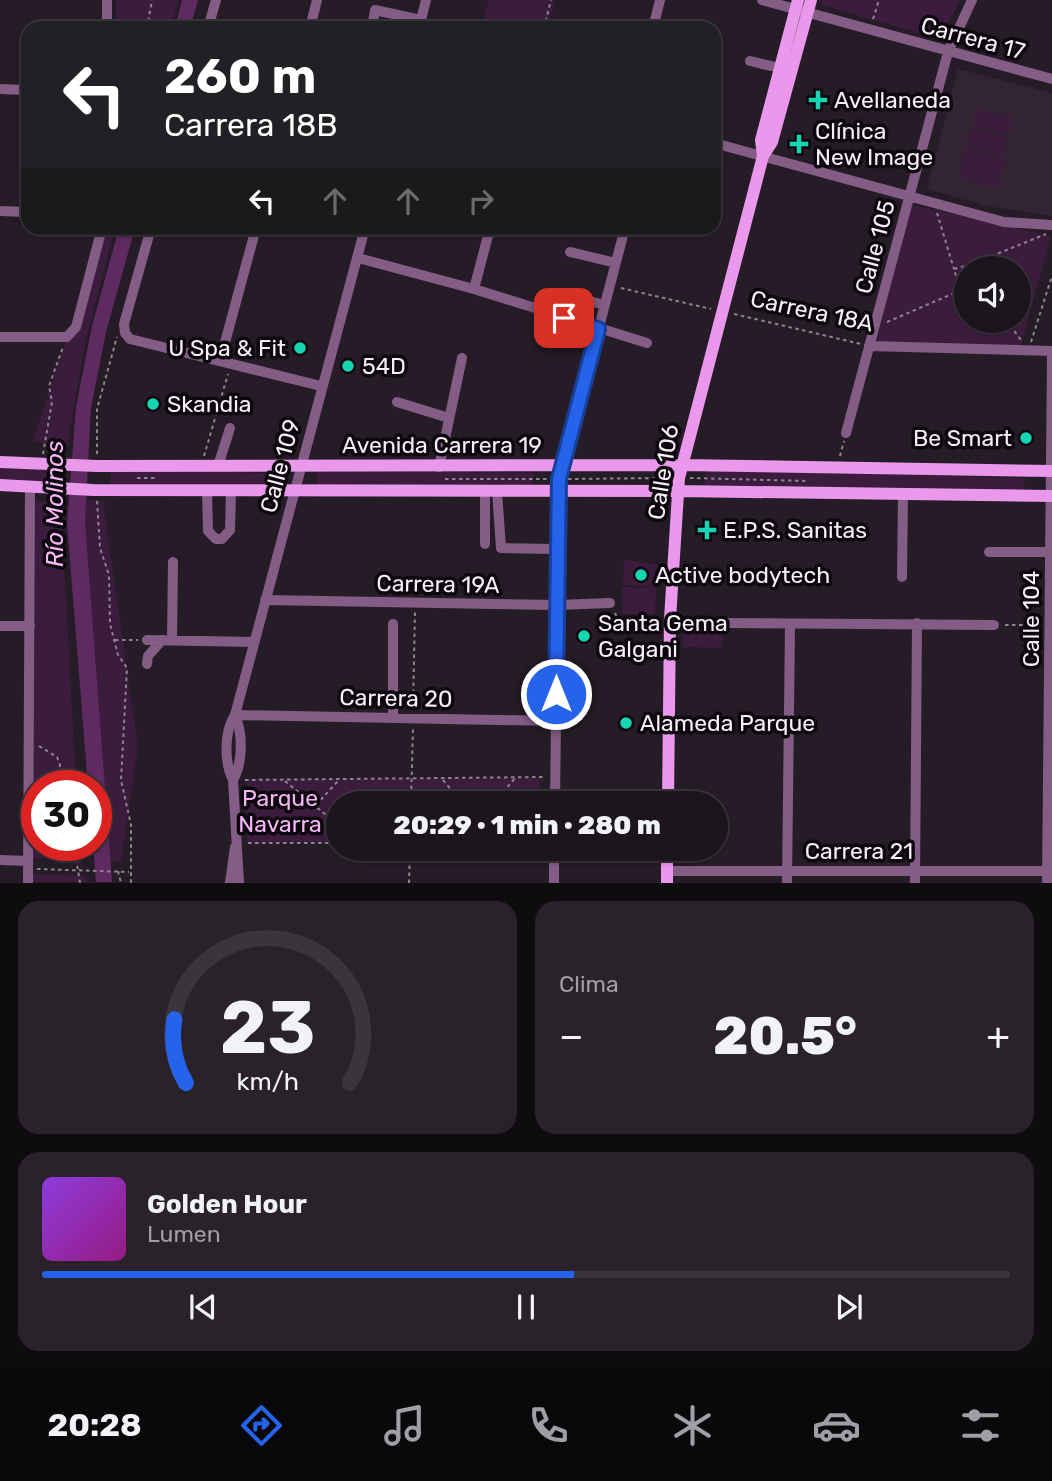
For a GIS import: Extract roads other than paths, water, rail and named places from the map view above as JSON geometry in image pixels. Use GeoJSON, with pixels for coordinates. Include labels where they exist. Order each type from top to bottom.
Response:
{"type":"FeatureCollection","features":[{"type":"Feature","properties":{"kind":"main road","name":"Calle 106"},"geometry":{"type":"LineString","coordinates":[[763,156],[761,140],[780,68],[803,5]]}},
{"type":"Feature","properties":{"kind":"main road","name":"Calle 106"},"geometry":{"type":"LineString","coordinates":[[668,791],[670,619],[681,464],[763,156],[772,142],[803,5]]}},
{"type":"Feature","properties":{"kind":"main road","name":"Avenida Carrera 19"},"geometry":{"type":"LineString","coordinates":[[0,462],[94,466],[300,467],[903,494],[1051,496]]}},
{"type":"Feature","properties":{"kind":"main road","name":"Avenida Carrera 19"},"geometry":{"type":"LineString","coordinates":[[0,485],[95,490],[491,491],[559,479],[681,464],[1051,471]]}},
{"type":"Feature","properties":{"kind":"street"},"geometry":{"type":"LineString","coordinates":[[107,0],[107,21]]}},
{"type":"Feature","properties":{"kind":"street"},"geometry":{"type":"LineString","coordinates":[[210,21],[216,0]]}},
{"type":"Feature","properties":{"kind":"street"},"geometry":{"type":"LineString","coordinates":[[312,21],[317,0]]}},
{"type":"Feature","properties":{"kind":"street"},"geometry":{"type":"LineString","coordinates":[[421,21],[426,0]]}},
{"type":"Feature","properties":{"kind":"street"},"geometry":{"type":"LineString","coordinates":[[655,21],[660,0]]}},
{"type":"Feature","properties":{"kind":"street","name":"Carrera 17"},"geometry":{"type":"LineString","coordinates":[[762,0],[803,5],[948,52],[1052,79]]}},
{"type":"Feature","properties":{"kind":"street","name":"Calle 105"},"geometry":{"type":"LineString","coordinates":[[846,433],[948,52],[972,0]]}},
{"type":"Feature","properties":{"kind":"street"},"geometry":{"type":"LineString","coordinates":[[373,21],[375,10],[412,21]]}},
{"type":"Feature","properties":{"kind":"street"},"geometry":{"type":"LineString","coordinates":[[396,21],[398,16]]}},
{"type":"Feature","properties":{"kind":"street"},"geometry":{"type":"LineString","coordinates":[[750,61],[780,68]]}},
{"type":"Feature","properties":{"kind":"street"},"geometry":{"type":"LineString","coordinates":[[0,89],[21,90]]}},
{"type":"Feature","properties":{"kind":"street"},"geometry":{"type":"LineString","coordinates":[[721,145],[1004,222],[1052,225]]}},
{"type":"Feature","properties":{"kind":"street"},"geometry":{"type":"LineString","coordinates":[[0,211],[21,212]]}},
{"type":"Feature","properties":{"kind":"street"},"geometry":{"type":"LineString","coordinates":[[0,337],[67,337],[76,327],[100,235]]}},
{"type":"Feature","properties":{"kind":"street"},"geometry":{"type":"LineString","coordinates":[[149,235],[121,333],[130,340],[321,386]]}},
{"type":"Feature","properties":{"kind":"street"},"geometry":{"type":"LineString","coordinates":[[220,361],[254,235]]}},
{"type":"Feature","properties":{"kind":"street","name":"Calle 109"},"geometry":{"type":"LineString","coordinates":[[239,883],[233,780],[228,770],[228,725],[235,715],[363,235]]}},
{"type":"Feature","properties":{"kind":"street"},"geometry":{"type":"LineString","coordinates":[[474,289],[488,235]]}},
{"type":"Feature","properties":{"kind":"street"},"geometry":{"type":"LineString","coordinates":[[555,791],[556,549],[559,479],[623,235]]}},
{"type":"Feature","properties":{"kind":"street"},"geometry":{"type":"LineString","coordinates":[[570,252],[616,263]]}},
{"type":"Feature","properties":{"kind":"street"},"geometry":{"type":"LineString","coordinates":[[358,258],[474,289],[647,343]]}},
{"type":"Feature","properties":{"kind":"street"},"geometry":{"type":"LineString","coordinates":[[563,294],[604,305]]}},
{"type":"Feature","properties":{"kind":"street","name":"Carrera 18A"},"geometry":{"type":"LineString","coordinates":[[869,345],[1028,349],[1052,353]]}},
{"type":"Feature","properties":{"kind":"street","name":"Calle 104"},"geometry":{"type":"LineString","coordinates":[[1048,883],[1052,353]]}},
{"type":"Feature","properties":{"kind":"street"},"geometry":{"type":"LineString","coordinates":[[441,473],[462,358]]}},
{"type":"Feature","properties":{"kind":"street"},"geometry":{"type":"LineString","coordinates":[[397,402],[449,418]]}},
{"type":"Feature","properties":{"kind":"street"},"geometry":{"type":"LineString","coordinates":[[218,466],[230,428]]}},
{"type":"Feature","properties":{"kind":"street"},"geometry":{"type":"LineString","coordinates":[[29,770],[30,486]]}},
{"type":"Feature","properties":{"kind":"street"},"geometry":{"type":"LineString","coordinates":[[207,491],[208,531],[216,539],[222,539],[230,530],[231,491]]}},
{"type":"Feature","properties":{"kind":"street"},"geometry":{"type":"LineString","coordinates":[[491,491],[501,548],[556,549]]}},
{"type":"Feature","properties":{"kind":"street"},"geometry":{"type":"LineString","coordinates":[[485,544],[491,491]]}},
{"type":"Feature","properties":{"kind":"street"},"geometry":{"type":"LineString","coordinates":[[902,576],[903,494]]}},
{"type":"Feature","properties":{"kind":"street"},"geometry":{"type":"LineString","coordinates":[[989,552],[1050,552]]}},
{"type":"Feature","properties":{"kind":"street"},"geometry":{"type":"LineString","coordinates":[[148,664],[148,656],[167,640],[173,562]]}},
{"type":"Feature","properties":{"kind":"street","name":"Carrera 19A"},"geometry":{"type":"LineString","coordinates":[[265,600],[557,605],[610,603]]}},
{"type":"Feature","properties":{"kind":"street"},"geometry":{"type":"LineString","coordinates":[[723,623],[994,625]]}},
{"type":"Feature","properties":{"kind":"street"},"geometry":{"type":"LineString","coordinates":[[393,624],[393,718]]}},
{"type":"Feature","properties":{"kind":"street"},"geometry":{"type":"LineString","coordinates":[[915,883],[917,624]]}},
{"type":"Feature","properties":{"kind":"street"},"geometry":{"type":"LineString","coordinates":[[787,883],[790,625]]}},
{"type":"Feature","properties":{"kind":"street"},"geometry":{"type":"LineString","coordinates":[[0,626],[30,626]]}},
{"type":"Feature","properties":{"kind":"street"},"geometry":{"type":"LineString","coordinates":[[147,640],[254,642]]}},
{"type":"Feature","properties":{"kind":"street","name":"Carrera 20"},"geometry":{"type":"LineString","coordinates":[[235,715],[556,721]]}},
{"type":"Feature","properties":{"kind":"street","name":"Calle 109"},"geometry":{"type":"LineString","coordinates":[[230,883],[231,861],[236,844]]}},
{"type":"Feature","properties":{"kind":"street"},"geometry":{"type":"LineString","coordinates":[[0,860],[21,861]]}},
{"type":"Feature","properties":{"kind":"street"},"geometry":{"type":"LineString","coordinates":[[28,861],[28,883]]}},
{"type":"Feature","properties":{"kind":"street"},"geometry":{"type":"LineString","coordinates":[[554,861],[554,883]]}},
{"type":"Feature","properties":{"kind":"street","name":"Carrera 21"},"geometry":{"type":"LineString","coordinates":[[667,877],[788,871],[1050,871]]}},
{"type":"Feature","properties":{"kind":"place","name":"Avellaneda"},"geometry":{"type":"Point","coordinates":[818,100]}},
{"type":"Feature","properties":{"kind":"place","name":"Clínica New Image"},"geometry":{"type":"Point","coordinates":[799,144]}},
{"type":"Feature","properties":{"kind":"place","name":"U Spa & Fit"},"geometry":{"type":"Point","coordinates":[300,348]}},
{"type":"Feature","properties":{"kind":"place","name":"54D"},"geometry":{"type":"Point","coordinates":[348,366]}},
{"type":"Feature","properties":{"kind":"place","name":"Skandia"},"geometry":{"type":"Point","coordinates":[153,404]}},
{"type":"Feature","properties":{"kind":"place","name":"Be Smart"},"geometry":{"type":"Point","coordinates":[1026,438]}},
{"type":"Feature","properties":{"kind":"place","name":"E.P.S. Sanitas"},"geometry":{"type":"Point","coordinates":[707,530]}},
{"type":"Feature","properties":{"kind":"place","name":"Active bodytech"},"geometry":{"type":"Point","coordinates":[641,575]}},
{"type":"Feature","properties":{"kind":"place","name":"Santa Gema Galgani"},"geometry":{"type":"Point","coordinates":[584,636]}},
{"type":"Feature","properties":{"kind":"place","name":"Alameda Parque"},"geometry":{"type":"Point","coordinates":[626,723]}},
{"type":"Feature","properties":{"kind":"water label","name":"Río Molinos"},"geometry":{"type":"Point","coordinates":[55,504]}},
{"type":"Feature","properties":{"kind":"park label","name":"Parque Navarra"},"geometry":{"type":"Point","coordinates":[280,811]}}]}
